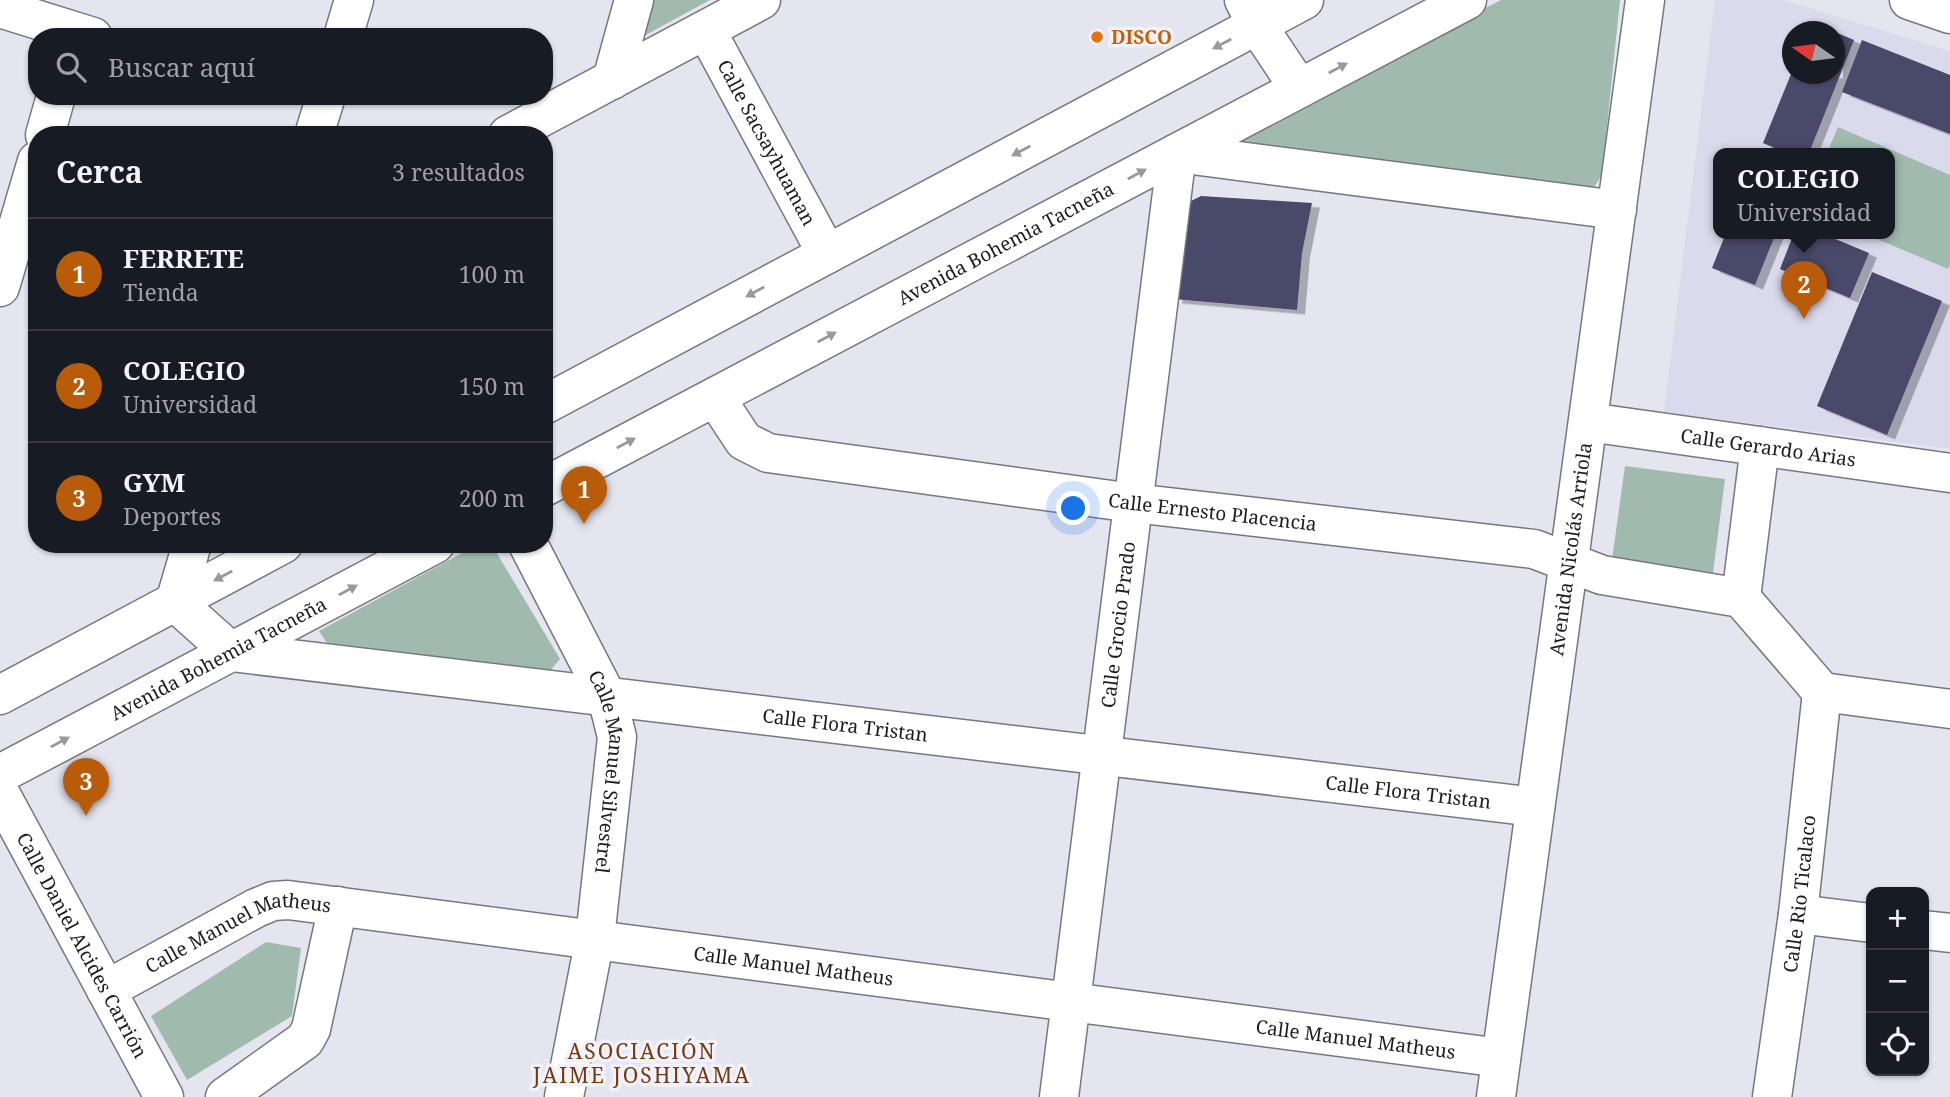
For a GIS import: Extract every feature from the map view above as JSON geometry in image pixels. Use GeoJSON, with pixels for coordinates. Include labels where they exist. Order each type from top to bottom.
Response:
{"type":"FeatureCollection","features":[{"type":"Feature","properties":{"kind":"street"},"geometry":{"type":"LineString","coordinates":[[346,28],[354,0]]}},
{"type":"Feature","properties":{"kind":"street"},"geometry":{"type":"LineString","coordinates":[[612,80],[634,0]]}},
{"type":"Feature","properties":{"kind":"street"},"geometry":{"type":"LineString","coordinates":[[525,126],[761,0]]}},
{"type":"Feature","properties":{"kind":"street"},"geometry":{"type":"LineString","coordinates":[[553,400],[827,254],[1250,13],[1304,0]]}},
{"type":"Feature","properties":{"kind":"street","name":"Avenida Bohemia Tacneña"},"geometry":{"type":"LineString","coordinates":[[553,482],[1467,0]]}},
{"type":"Feature","properties":{"kind":"street","name":"Avenida Nicolás Arriola"},"geometry":{"type":"LineString","coordinates":[[1496,1097],[1645,0]]}},
{"type":"Feature","properties":{"kind":"street"},"geometry":{"type":"LineString","coordinates":[[1909,0],[1950,14]]}},
{"type":"Feature","properties":{"kind":"street"},"geometry":{"type":"LineString","coordinates":[[0,8],[82,26]]}},
{"type":"Feature","properties":{"kind":"street"},"geometry":{"type":"LineString","coordinates":[[1250,13],[1299,89]]}},
{"type":"Feature","properties":{"kind":"street","name":"Calle Sacsayhuaman"},"geometry":{"type":"LineString","coordinates":[[706,30],[827,254]]}},
{"type":"Feature","properties":{"kind":"street"},"geometry":{"type":"LineString","coordinates":[[48,126],[53,105]]}},
{"type":"Feature","properties":{"kind":"street"},"geometry":{"type":"LineString","coordinates":[[1177,153],[1617,210]]}},
{"type":"Feature","properties":{"kind":"street","name":"Calle Grocio Prado"},"geometry":{"type":"LineString","coordinates":[[1059,1097],[1177,153]]}},
{"type":"Feature","properties":{"kind":"street"},"geometry":{"type":"LineString","coordinates":[[0,286],[22,175]]}},
{"type":"Feature","properties":{"kind":"street","name":"Calle Ernesto Placencia"},"geometry":{"type":"LineString","coordinates":[[715,397],[744,441],[768,453],[1133,503],[1534,550],[1602,575],[1741,598]]}},
{"type":"Feature","properties":{"kind":"street","name":"Calle Gerardo Arias"},"geometry":{"type":"LineString","coordinates":[[1588,422],[1950,473]]}},
{"type":"Feature","properties":{"kind":"street"},"geometry":{"type":"LineString","coordinates":[[1760,446],[1741,598],[1822,692],[1950,709]]}},
{"type":"Feature","properties":{"kind":"street"},"geometry":{"type":"LineString","coordinates":[[175,602],[189,553]]}},
{"type":"Feature","properties":{"kind":"street"},"geometry":{"type":"LineString","coordinates":[[0,695],[267,553]]}},
{"type":"Feature","properties":{"kind":"street","name":"Avenida Bohemia Tacneña"},"geometry":{"type":"LineString","coordinates":[[0,774],[418,553]]}},
{"type":"Feature","properties":{"kind":"street","name":"Calle Manuel Silvestrel"},"geometry":{"type":"LineString","coordinates":[[533,553],[607,696],[617,737],[595,938],[564,1097]]}},
{"type":"Feature","properties":{"kind":"street"},"geometry":{"type":"LineString","coordinates":[[175,602],[231,652]]}},
{"type":"Feature","properties":{"kind":"street","name":"Calle Flora Tristan"},"geometry":{"type":"LineString","coordinates":[[231,652],[1535,807]]}},
{"type":"Feature","properties":{"kind":"street","name":"Calle Rio Ticalaco"},"geometry":{"type":"LineString","coordinates":[[1772,1097],[1798,914],[1822,692]]}},
{"type":"Feature","properties":{"kind":"street","name":"Calle Daniel Alcides Carrión"},"geometry":{"type":"LineString","coordinates":[[0,793],[164,1097]]}},
{"type":"Feature","properties":{"kind":"street","name":"Calle Manuel Matheus"},"geometry":{"type":"LineString","coordinates":[[106,990],[256,908],[273,901],[288,900],[1501,1058]]}},
{"type":"Feature","properties":{"kind":"street"},"geometry":{"type":"LineString","coordinates":[[225,1097],[304,1040],[311,1029],[338,906]]}},
{"type":"Feature","properties":{"kind":"street"},"geometry":{"type":"LineString","coordinates":[[1798,914],[1866,922]]}},
{"type":"Feature","properties":{"kind":"street"},"geometry":{"type":"LineString","coordinates":[[1929,931],[1950,933]]}},
{"type":"Feature","properties":{"kind":"shaded area"},"geometry":{"type":"Polygon","coordinates":[[[1715,0],[1783,0],[1950,51],[1950,449],[1664,412],[1715,0]]]}},
{"type":"Feature","properties":{"kind":"green space"},"geometry":{"type":"Polygon","coordinates":[[[652,0],[710,0],[642,37],[652,0]]]}},
{"type":"Feature","properties":{"kind":"green space"},"geometry":{"type":"Polygon","coordinates":[[[1501,0],[1620,0],[1602,175],[1588,196],[1227,140],[1501,0]]]}},
{"type":"Feature","properties":{"kind":"green space"},"geometry":{"type":"Polygon","coordinates":[[[1838,127],[1887,148],[1829,148],[1838,127]]]}},
{"type":"Feature","properties":{"kind":"green space"},"geometry":{"type":"Polygon","coordinates":[[[1895,151],[1950,175],[1948,269],[1877,239],[1895,239],[1895,151]]]}},
{"type":"Feature","properties":{"kind":"green space"},"geometry":{"type":"Polygon","coordinates":[[[1625,466],[1725,479],[1712,581],[1611,567],[1625,466]]]}},
{"type":"Feature","properties":{"kind":"green space"},"geometry":{"type":"Polygon","coordinates":[[[462,553],[497,553],[560,659],[548,673],[327,643],[319,631],[462,553]]]}},
{"type":"Feature","properties":{"kind":"green space"},"geometry":{"type":"Polygon","coordinates":[[[266,942],[301,948],[292,1016],[187,1080],[151,1016],[266,942]]]}},
{"type":"Feature","properties":{"kind":"building"},"geometry":{"type":"Polygon","coordinates":[[[1845,36],[1854,40],[1845,63],[1845,36]]]}},
{"type":"Feature","properties":{"kind":"building"},"geometry":{"type":"Polygon","coordinates":[[[1862,40],[1950,75],[1950,134],[1842,92],[1862,40]]]}},
{"type":"Feature","properties":{"kind":"building"},"geometry":{"type":"Polygon","coordinates":[[[1787,84],[1836,84],[1811,148],[1775,148],[1763,143],[1787,84]]]}},
{"type":"Feature","properties":{"kind":"building"},"geometry":{"type":"Polygon","coordinates":[[[1201,196],[1312,203],[1302,253],[1297,310],[1174,299],[1187,203],[1201,196]]]}},
{"type":"Feature","properties":{"kind":"building"},"geometry":{"type":"Polygon","coordinates":[[[1724,239],[1774,239],[1755,285],[1712,268],[1724,239]]]}},
{"type":"Feature","properties":{"kind":"building"},"geometry":{"type":"Polygon","coordinates":[[[1792,239],[1835,239],[1869,253],[1850,298],[1780,269],[1792,239]]]}},
{"type":"Feature","properties":{"kind":"building"},"geometry":{"type":"Polygon","coordinates":[[[1872,272],[1942,301],[1887,435],[1817,406],[1872,272]]]}},
{"type":"Feature","properties":{"kind":"place","name":"DISCO"},"geometry":{"type":"Point","coordinates":[1097,37]}},
{"type":"Feature","properties":{"kind":"place","name":"COLEGIO"},"geometry":{"type":"Point","coordinates":[1804,319]}},
{"type":"Feature","properties":{"kind":"place","name":"FERRETE"},"geometry":{"type":"Point","coordinates":[584,524]}},
{"type":"Feature","properties":{"kind":"place","name":"GYM"},"geometry":{"type":"Point","coordinates":[86,816]}},
{"type":"Feature","properties":{"kind":"district","name":"ASOCIACIÓN JAIME JOSHIYAMA"},"geometry":{"type":"Point","coordinates":[642,1064]}}]}
